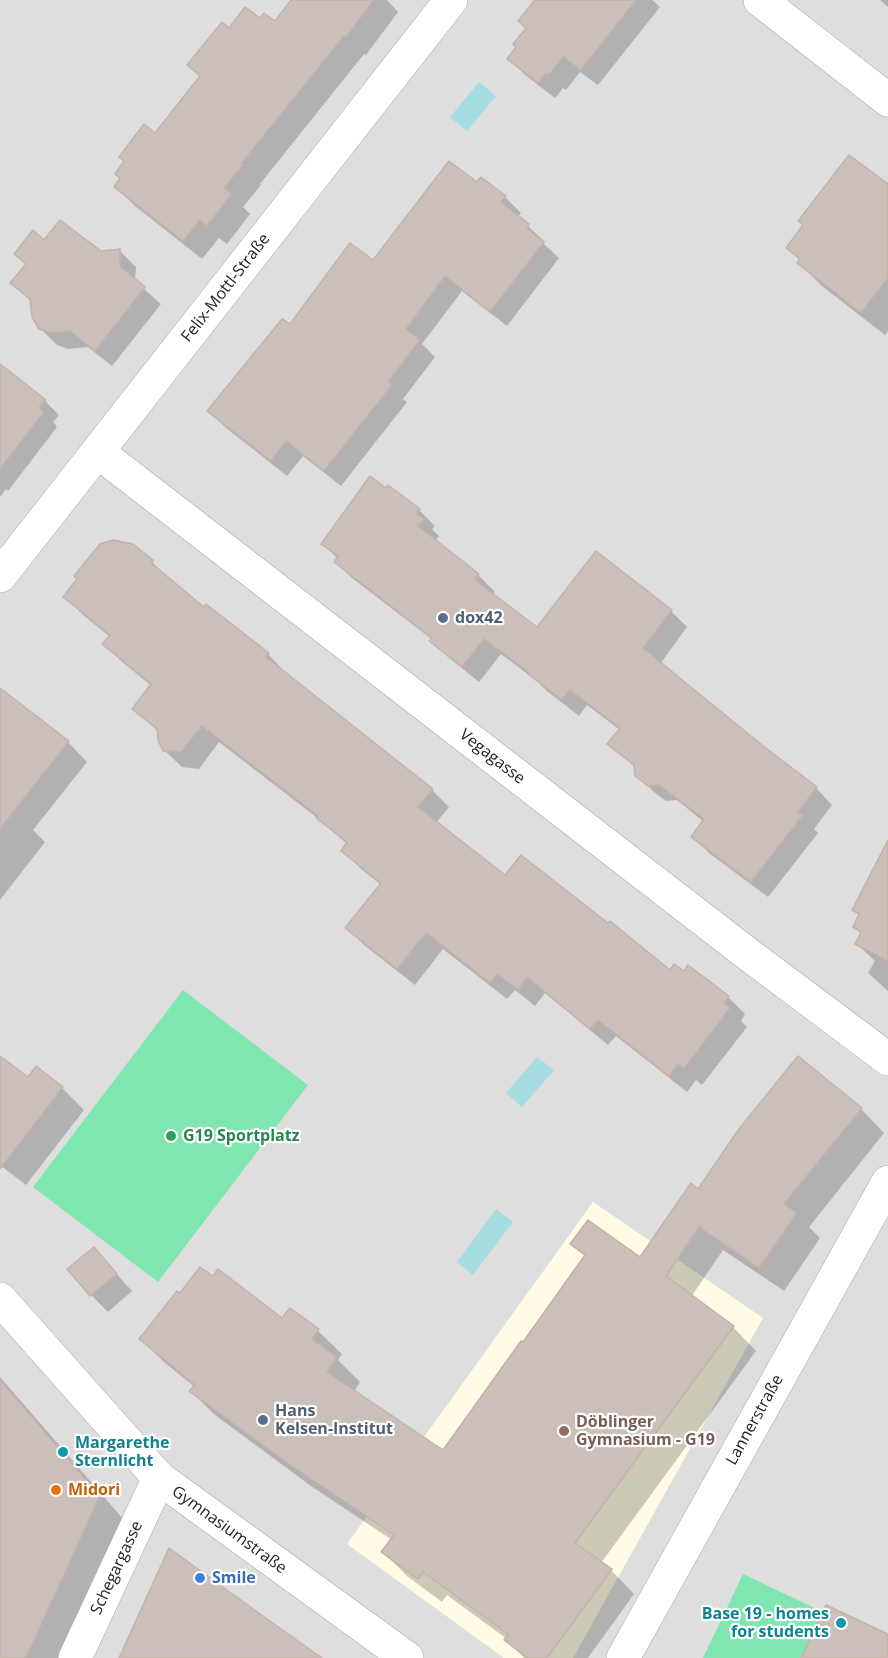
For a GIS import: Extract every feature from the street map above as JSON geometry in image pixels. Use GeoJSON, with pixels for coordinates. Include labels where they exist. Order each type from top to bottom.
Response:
{"type":"FeatureCollection","features":[{"type":"Feature","properties":{"kind":"street","name":"Felix-Mottl-Straße"},"geometry":{"type":"LineString","coordinates":[[0,576],[451,0]]}},
{"type":"Feature","properties":{"kind":"street"},"geometry":{"type":"LineString","coordinates":[[760,0],[888,100]]}},
{"type":"Feature","properties":{"kind":"street","name":"Vegagasse"},"geometry":{"type":"LineString","coordinates":[[98,452],[739,948],[888,1059]]}},
{"type":"Feature","properties":{"kind":"street","name":"Lannerstraße"},"geometry":{"type":"LineString","coordinates":[[623,1658],[888,1182]]}},
{"type":"Feature","properties":{"kind":"street","name":"Gymnasiumstraße"},"geometry":{"type":"LineString","coordinates":[[0,1299],[159,1478],[407,1658]]}},
{"type":"Feature","properties":{"kind":"street","name":"Schegargasse"},"geometry":{"type":"LineString","coordinates":[[75,1658],[159,1478]]}},
{"type":"Feature","properties":{"kind":"shaded area"},"geometry":{"type":"Polygon","coordinates":[[[0,0],[888,0],[888,1658],[0,1658],[0,0]]]}},
{"type":"Feature","properties":{"kind":"shaded area","name":"Döblinger Gymnasium - G19"},"geometry":{"type":"Polygon","coordinates":[[[593,1202],[763,1318],[573,1658],[504,1658],[347,1544],[593,1202]]]}},
{"type":"Feature","properties":{"kind":"green space","name":"G19 Sportplatz"},"geometry":{"type":"Polygon","coordinates":[[[183,990],[308,1085],[158,1282],[33,1187],[183,990]]]}},
{"type":"Feature","properties":{"kind":"green space"},"geometry":{"type":"Polygon","coordinates":[[[743,1574],[823,1612],[801,1658],[703,1658],[743,1574]]]}},
{"type":"Feature","properties":{"kind":"water"},"geometry":{"type":"Polygon","coordinates":[[[479,82],[496,96],[467,131],[450,117],[479,82]]]}},
{"type":"Feature","properties":{"kind":"water"},"geometry":{"type":"Polygon","coordinates":[[[537,1057],[554,1070],[522,1107],[506,1093],[537,1057]]]}},
{"type":"Feature","properties":{"kind":"water"},"geometry":{"type":"Polygon","coordinates":[[[496,1209],[513,1222],[473,1275],[457,1262],[496,1209]]]}},
{"type":"Feature","properties":{"kind":"building"},"geometry":{"type":"Polygon","coordinates":[[[291,0],[374,0],[241,164],[243,165],[224,188],[232,194],[207,226],[200,220],[183,241],[114,187],[120,178],[115,174],[124,161],[119,157],[144,124],[155,133],[200,76],[187,65],[222,22],[229,28],[245,7],[260,18],[264,13],[275,21],[291,0]]]}},
{"type":"Feature","properties":{"kind":"building"},"geometry":{"type":"Polygon","coordinates":[[[535,0],[636,0],[581,70],[563,57],[549,75],[546,73],[538,83],[507,59],[516,47],[513,44],[526,28],[518,21],[535,0]]]}},
{"type":"Feature","properties":{"kind":"building"},"geometry":{"type":"Polygon","coordinates":[[[849,155],[888,184],[888,278],[861,313],[797,263],[800,259],[786,248],[803,225],[798,221],[849,155]]]}},
{"type":"Feature","properties":{"kind":"building"},"geometry":{"type":"Polygon","coordinates":[[[449,161],[477,182],[481,177],[506,196],[501,202],[529,224],[527,228],[544,242],[490,312],[445,276],[406,329],[420,340],[388,382],[392,385],[324,471],[286,441],[271,461],[207,411],[282,319],[290,324],[350,243],[373,260],[449,161]]]}},
{"type":"Feature","properties":{"kind":"building"},"geometry":{"type":"Polygon","coordinates":[[[60,220],[101,251],[120,249],[120,266],[145,287],[95,351],[70,331],[51,333],[39,329],[32,317],[30,299],[10,283],[26,264],[14,254],[33,230],[44,240],[60,220]]]}},
{"type":"Feature","properties":{"kind":"building"},"geometry":{"type":"Polygon","coordinates":[[[0,364],[46,400],[39,408],[44,412],[0,469],[0,364]]]}},
{"type":"Feature","properties":{"kind":"building"},"geometry":{"type":"Polygon","coordinates":[[[370,476],[386,488],[388,485],[420,509],[416,513],[424,519],[418,526],[479,574],[475,580],[537,627],[596,551],[672,610],[643,648],[817,787],[798,812],[803,815],[751,882],[691,837],[704,819],[659,785],[648,786],[635,776],[634,765],[607,744],[620,728],[570,690],[562,700],[484,639],[462,667],[429,641],[432,638],[334,562],[338,556],[321,544],[370,476]]]}},
{"type":"Feature","properties":{"kind":"building"},"geometry":{"type":"Polygon","coordinates":[[[113,540],[133,544],[153,560],[151,563],[204,607],[206,604],[269,653],[266,657],[433,789],[418,807],[505,875],[521,855],[608,923],[610,921],[670,970],[674,964],[684,971],[688,965],[729,996],[724,1003],[730,1008],[684,1069],[678,1064],[669,1076],[598,1020],[590,1029],[527,977],[518,990],[497,974],[490,983],[426,933],[397,969],[345,928],[381,883],[341,851],[347,842],[316,818],[318,816],[202,726],[181,752],[163,751],[158,740],[157,729],[132,709],[151,684],[102,644],[110,635],[63,597],[77,579],[74,576],[100,544],[113,540]]]}},
{"type":"Feature","properties":{"kind":"building"},"geometry":{"type":"Polygon","coordinates":[[[0,688],[69,741],[0,829],[0,688]]]}},
{"type":"Feature","properties":{"kind":"building"},"geometry":{"type":"Polygon","coordinates":[[[888,840],[888,961],[855,944],[861,932],[853,927],[859,914],[852,910],[888,840]]]}},
{"type":"Feature","properties":{"kind":"building"},"geometry":{"type":"Polygon","coordinates":[[[0,1056],[28,1077],[36,1066],[63,1087],[0,1169],[0,1056]]]}},
{"type":"Feature","properties":{"kind":"building"},"geometry":{"type":"Polygon","coordinates":[[[798,1056],[862,1108],[784,1204],[797,1213],[759,1268],[699,1227],[666,1276],[734,1326],[575,1543],[612,1569],[547,1658],[528,1658],[504,1640],[508,1634],[423,1572],[418,1579],[381,1552],[394,1535],[286,1462],[189,1391],[195,1385],[139,1339],[177,1291],[180,1293],[200,1267],[213,1276],[218,1269],[282,1318],[290,1308],[319,1329],[312,1339],[337,1357],[327,1372],[443,1450],[585,1255],[570,1244],[588,1220],[640,1257],[691,1183],[698,1189],[739,1129],[798,1056]]]}},
{"type":"Feature","properties":{"kind":"building"},"geometry":{"type":"Polygon","coordinates":[[[94,1247],[117,1274],[90,1296],[67,1269],[94,1247]]]}},
{"type":"Feature","properties":{"kind":"building"},"geometry":{"type":"Polygon","coordinates":[[[0,1380],[100,1496],[26,1658],[0,1658],[0,1380]]]}},
{"type":"Feature","properties":{"kind":"building"},"geometry":{"type":"Polygon","coordinates":[[[169,1548],[267,1619],[322,1658],[119,1658],[169,1548]]]}},
{"type":"Feature","properties":{"kind":"building","name":"Base 19 - homes for students"},"geometry":{"type":"Polygon","coordinates":[[[826,1605],[888,1634],[888,1658],[801,1658],[826,1605]]]}},
{"type":"Feature","properties":{"kind":"place","name":"dox42"},"geometry":{"type":"Point","coordinates":[443,618]}},
{"type":"Feature","properties":{"kind":"place","name":"G19 Sportplatz"},"geometry":{"type":"Point","coordinates":[171,1136]}},
{"type":"Feature","properties":{"kind":"place","name":"Hans Kelsen-Institut"},"geometry":{"type":"Point","coordinates":[263,1420]}},
{"type":"Feature","properties":{"kind":"place","name":"Döblinger Gymnasium - G19"},"geometry":{"type":"Point","coordinates":[564,1431]}},
{"type":"Feature","properties":{"kind":"place","name":"Margarethe Sternlicht"},"geometry":{"type":"Point","coordinates":[63,1452]}},
{"type":"Feature","properties":{"kind":"place","name":"Midori"},"geometry":{"type":"Point","coordinates":[56,1490]}},
{"type":"Feature","properties":{"kind":"place","name":"Smile"},"geometry":{"type":"Point","coordinates":[200,1578]}},
{"type":"Feature","properties":{"kind":"place","name":"Base 19 - homes for students"},"geometry":{"type":"Point","coordinates":[841,1623]}}]}
